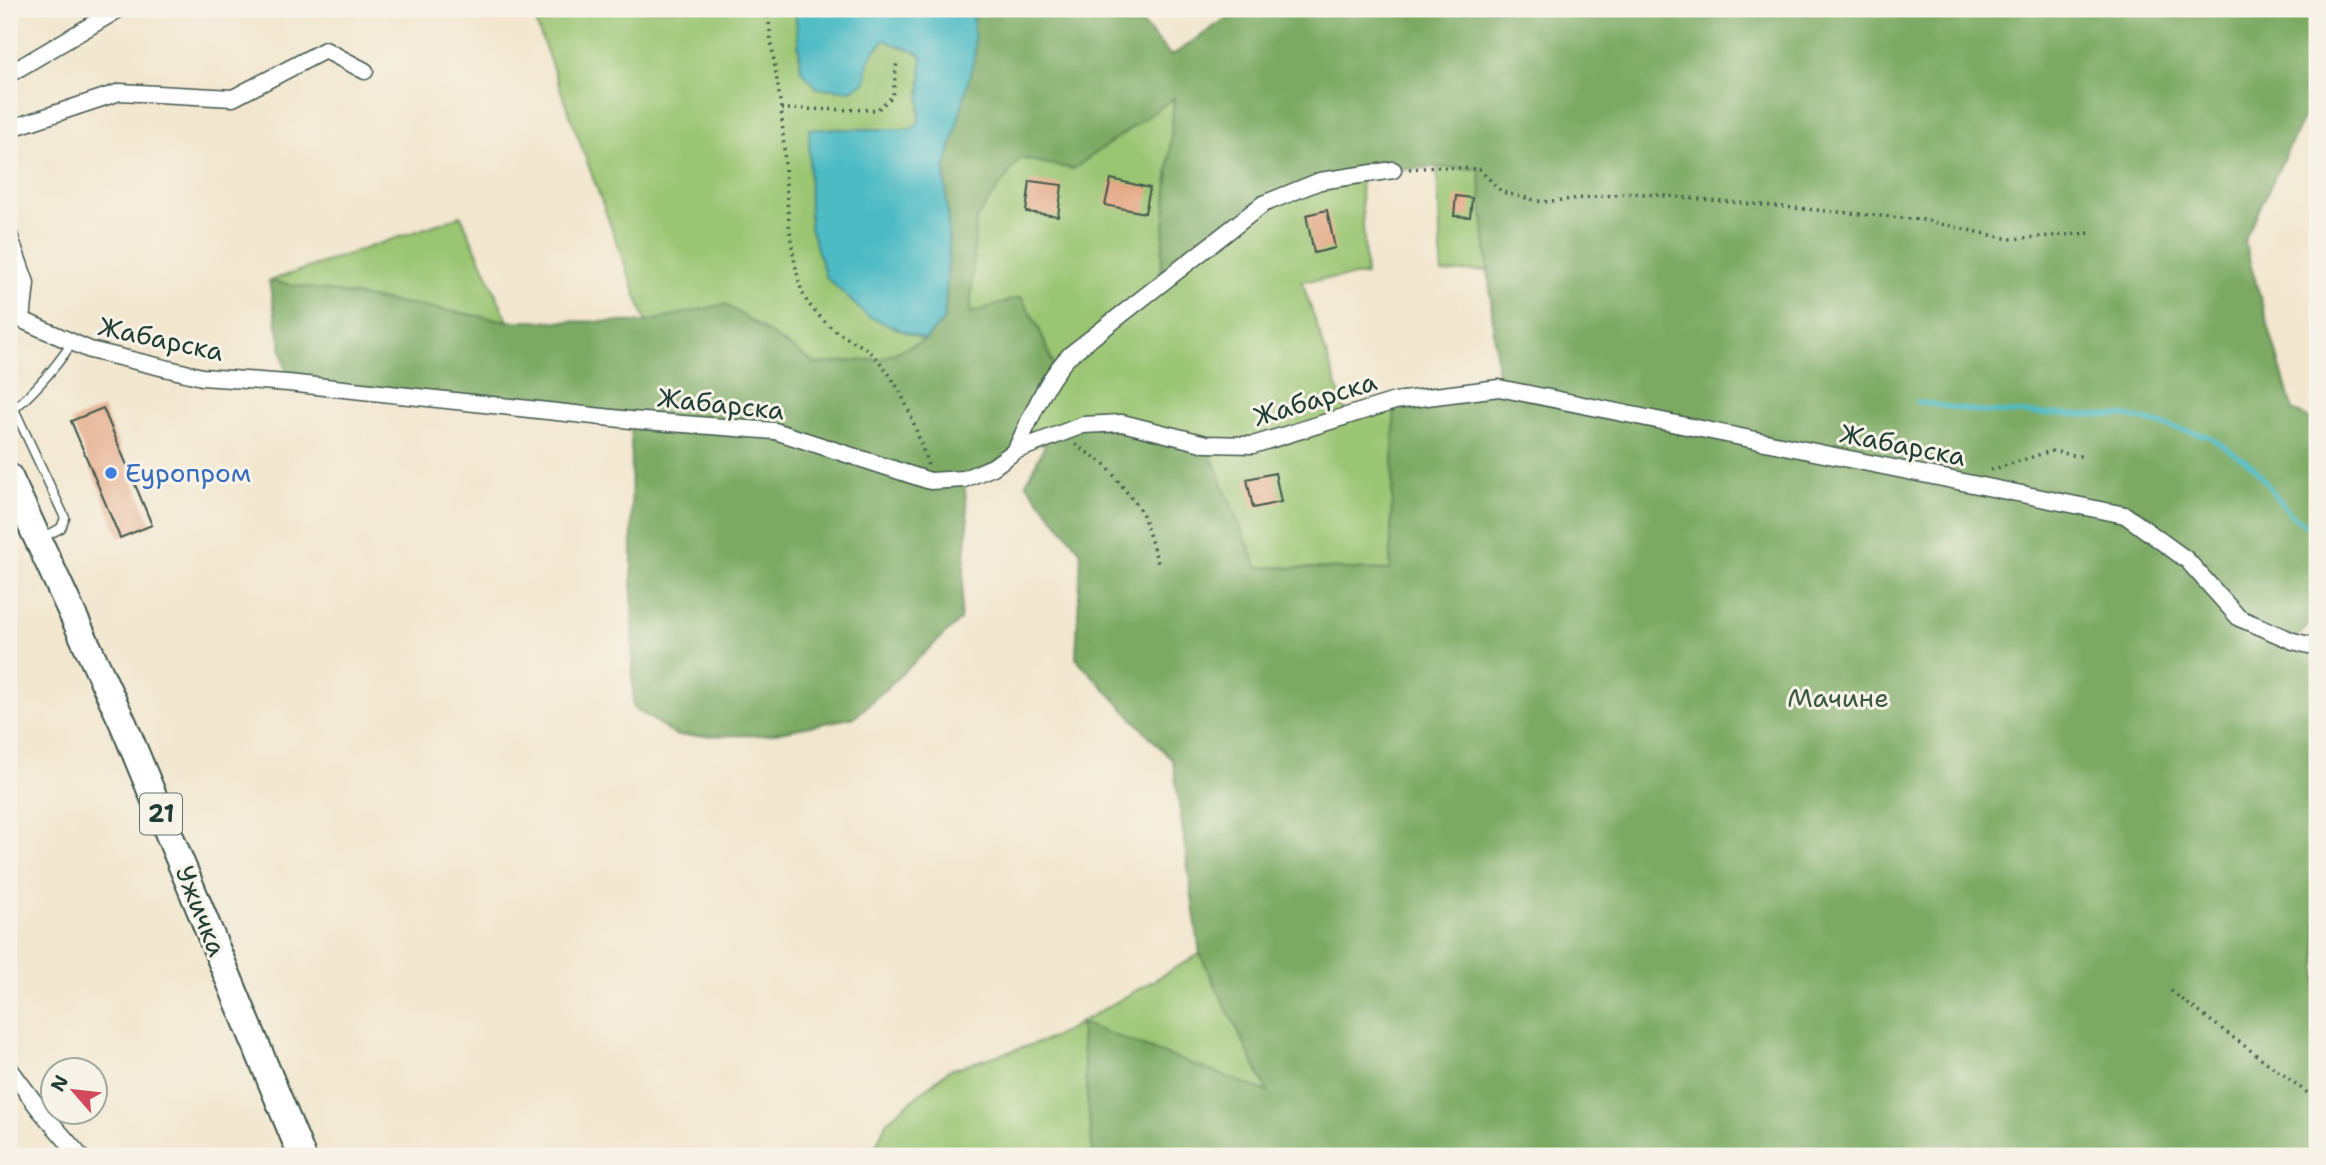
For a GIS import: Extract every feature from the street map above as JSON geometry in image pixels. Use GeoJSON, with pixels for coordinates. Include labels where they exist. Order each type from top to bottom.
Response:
{"type":"FeatureCollection","features":[{"type":"Feature","properties":{"kind":"main road","name":"Ужичка"},"geometry":{"type":"LineString","coordinates":[[9,477],[123,723],[302,1156]]}},
{"type":"Feature","properties":{"kind":"street"},"geometry":{"type":"LineString","coordinates":[[9,74],[119,9]]}},
{"type":"Feature","properties":{"kind":"street"},"geometry":{"type":"LineString","coordinates":[[9,129],[120,92],[233,97],[325,50],[365,71]]}},
{"type":"Feature","properties":{"kind":"street"},"geometry":{"type":"LineString","coordinates":[[1015,451],[1045,385],[1071,354],[1263,204],[1320,181],[1393,170]]}},
{"type":"Feature","properties":{"kind":"street"},"geometry":{"type":"LineString","coordinates":[[9,234],[26,283],[15,318]]}},
{"type":"Feature","properties":{"kind":"street","name":"Жабарска"},"geometry":{"type":"LineString","coordinates":[[15,318],[72,343],[119,359],[202,377],[288,383],[631,420],[775,430],[930,481],[964,479],[993,467],[1015,451],[1083,425],[1122,423],[1206,444],[1253,445],[1395,401],[1499,388],[2125,515],[2187,560],[2239,618],[2293,641],[2317,647]]}},
{"type":"Feature","properties":{"kind":"street"},"geometry":{"type":"LineString","coordinates":[[9,1068],[40,1110],[80,1156]]}},
{"type":"Feature","properties":{"kind":"lane"},"geometry":{"type":"LineString","coordinates":[[39,539],[61,528],[65,518],[11,411],[33,394],[72,343]]}},
{"type":"Feature","properties":{"kind":"path"},"geometry":{"type":"LineString","coordinates":[[768,9],[780,109],[786,204],[800,285],[808,302],[823,319],[870,352],[904,396],[913,418],[930,481]]}},
{"type":"Feature","properties":{"kind":"path"},"geometry":{"type":"LineString","coordinates":[[780,109],[877,110],[893,96],[897,60]]}},
{"type":"Feature","properties":{"kind":"path"},"geometry":{"type":"LineString","coordinates":[[1393,170],[1437,167],[1479,169],[1502,192],[1542,202],[1635,193],[1923,220],[2008,239],[2092,233]]}},
{"type":"Feature","properties":{"kind":"path"},"geometry":{"type":"LineString","coordinates":[[1049,437],[1079,447],[1105,464],[1142,512],[1158,563]]}},
{"type":"Feature","properties":{"kind":"path"},"geometry":{"type":"LineString","coordinates":[[1988,471],[2051,451],[2085,457]]}},
{"type":"Feature","properties":{"kind":"path"},"geometry":{"type":"LineString","coordinates":[[2171,991],[2317,1100]]}},
{"type":"Feature","properties":{"kind":"green space"},"geometry":{"type":"Polygon","coordinates":[[[531,9],[795,9],[801,70],[867,63],[886,39],[922,56],[919,122],[911,130],[809,129],[867,316],[925,340],[881,359],[816,364],[725,304],[646,322],[531,9]]]}},
{"type":"Feature","properties":{"kind":"green space","name":"Мачине"},"geometry":{"type":"Polygon","coordinates":[[[973,9],[1130,9],[1171,56],[1240,9],[2317,9],[2317,89],[2244,241],[2293,411],[2317,422],[2317,617],[2293,641],[2317,647],[2317,1156],[1093,1156],[1080,1023],[1268,1092],[1200,954],[1173,761],[1076,658],[1081,552],[1026,483],[1049,437],[1083,425],[1206,444],[1257,567],[1390,570],[1395,401],[1499,388],[1479,169],[1437,167],[1393,170],[1263,204],[1160,284],[1174,98],[1073,169],[1020,158],[976,219],[970,313],[1021,297],[1038,326],[1055,370],[1015,451],[964,479],[968,522],[960,620],[855,717],[765,735],[677,736],[633,707],[631,420],[288,383],[269,281],[508,321],[646,322],[725,304],[816,364],[881,359],[925,340],[944,319],[949,247],[945,170],[975,55],[973,9]]]}},
{"type":"Feature","properties":{"kind":"green space"},"geometry":{"type":"Polygon","coordinates":[[[1174,97],[1160,283],[1263,204],[1360,175],[1366,275],[1302,281],[1347,416],[1395,401],[1390,570],[1257,567],[1206,444],[1122,423],[1015,451],[1055,369],[1038,326],[1021,298],[970,314],[976,219],[1020,158],[1073,169],[1174,97]]]}},
{"type":"Feature","properties":{"kind":"green space"},"geometry":{"type":"Polygon","coordinates":[[[1437,167],[1479,169],[1488,270],[1442,273],[1437,167]]]}},
{"type":"Feature","properties":{"kind":"green space"},"geometry":{"type":"Polygon","coordinates":[[[461,216],[508,321],[269,281],[461,216]]]}},
{"type":"Feature","properties":{"kind":"green space"},"geometry":{"type":"Polygon","coordinates":[[[1200,954],[1269,1093],[1080,1023],[1093,1156],[871,1156],[887,1121],[949,1070],[1053,1038],[1200,954]]]}},
{"type":"Feature","properties":{"kind":"water"},"geometry":{"type":"Polygon","coordinates":[[[795,9],[973,9],[975,55],[945,171],[949,247],[944,319],[925,340],[867,316],[826,277],[810,227],[809,129],[911,129],[919,122],[922,56],[885,40],[870,58],[866,82],[850,90],[817,88],[801,70],[795,9]]]}},
{"type":"Feature","properties":{"kind":"building"},"geometry":{"type":"Polygon","coordinates":[[[1111,179],[1150,188],[1145,213],[1105,205],[1111,179]]]}},
{"type":"Feature","properties":{"kind":"building"},"geometry":{"type":"Polygon","coordinates":[[[1030,181],[1062,185],[1058,216],[1026,212],[1030,181]]]}},
{"type":"Feature","properties":{"kind":"building"},"geometry":{"type":"Polygon","coordinates":[[[1456,196],[1472,198],[1470,217],[1454,216],[1456,196]]]}},
{"type":"Feature","properties":{"kind":"building"},"geometry":{"type":"Polygon","coordinates":[[[1327,210],[1335,248],[1314,253],[1306,215],[1327,210]]]}},
{"type":"Feature","properties":{"kind":"building","name":"Еуропром"},"geometry":{"type":"Polygon","coordinates":[[[103,408],[152,525],[120,538],[71,421],[103,408]]]}},
{"type":"Feature","properties":{"kind":"building"},"geometry":{"type":"Polygon","coordinates":[[[1275,473],[1281,502],[1253,508],[1247,479],[1275,473]]]}},
{"type":"Feature","properties":{"kind":"waterway"},"geometry":{"type":"LineString","coordinates":[[1917,402],[1982,412],[2127,416],[2208,436],[2253,466],[2290,514],[2317,533]]}},
{"type":"Feature","properties":{"kind":"place","name":"Еуропром"},"geometry":{"type":"Point","coordinates":[111,473]}}]}
